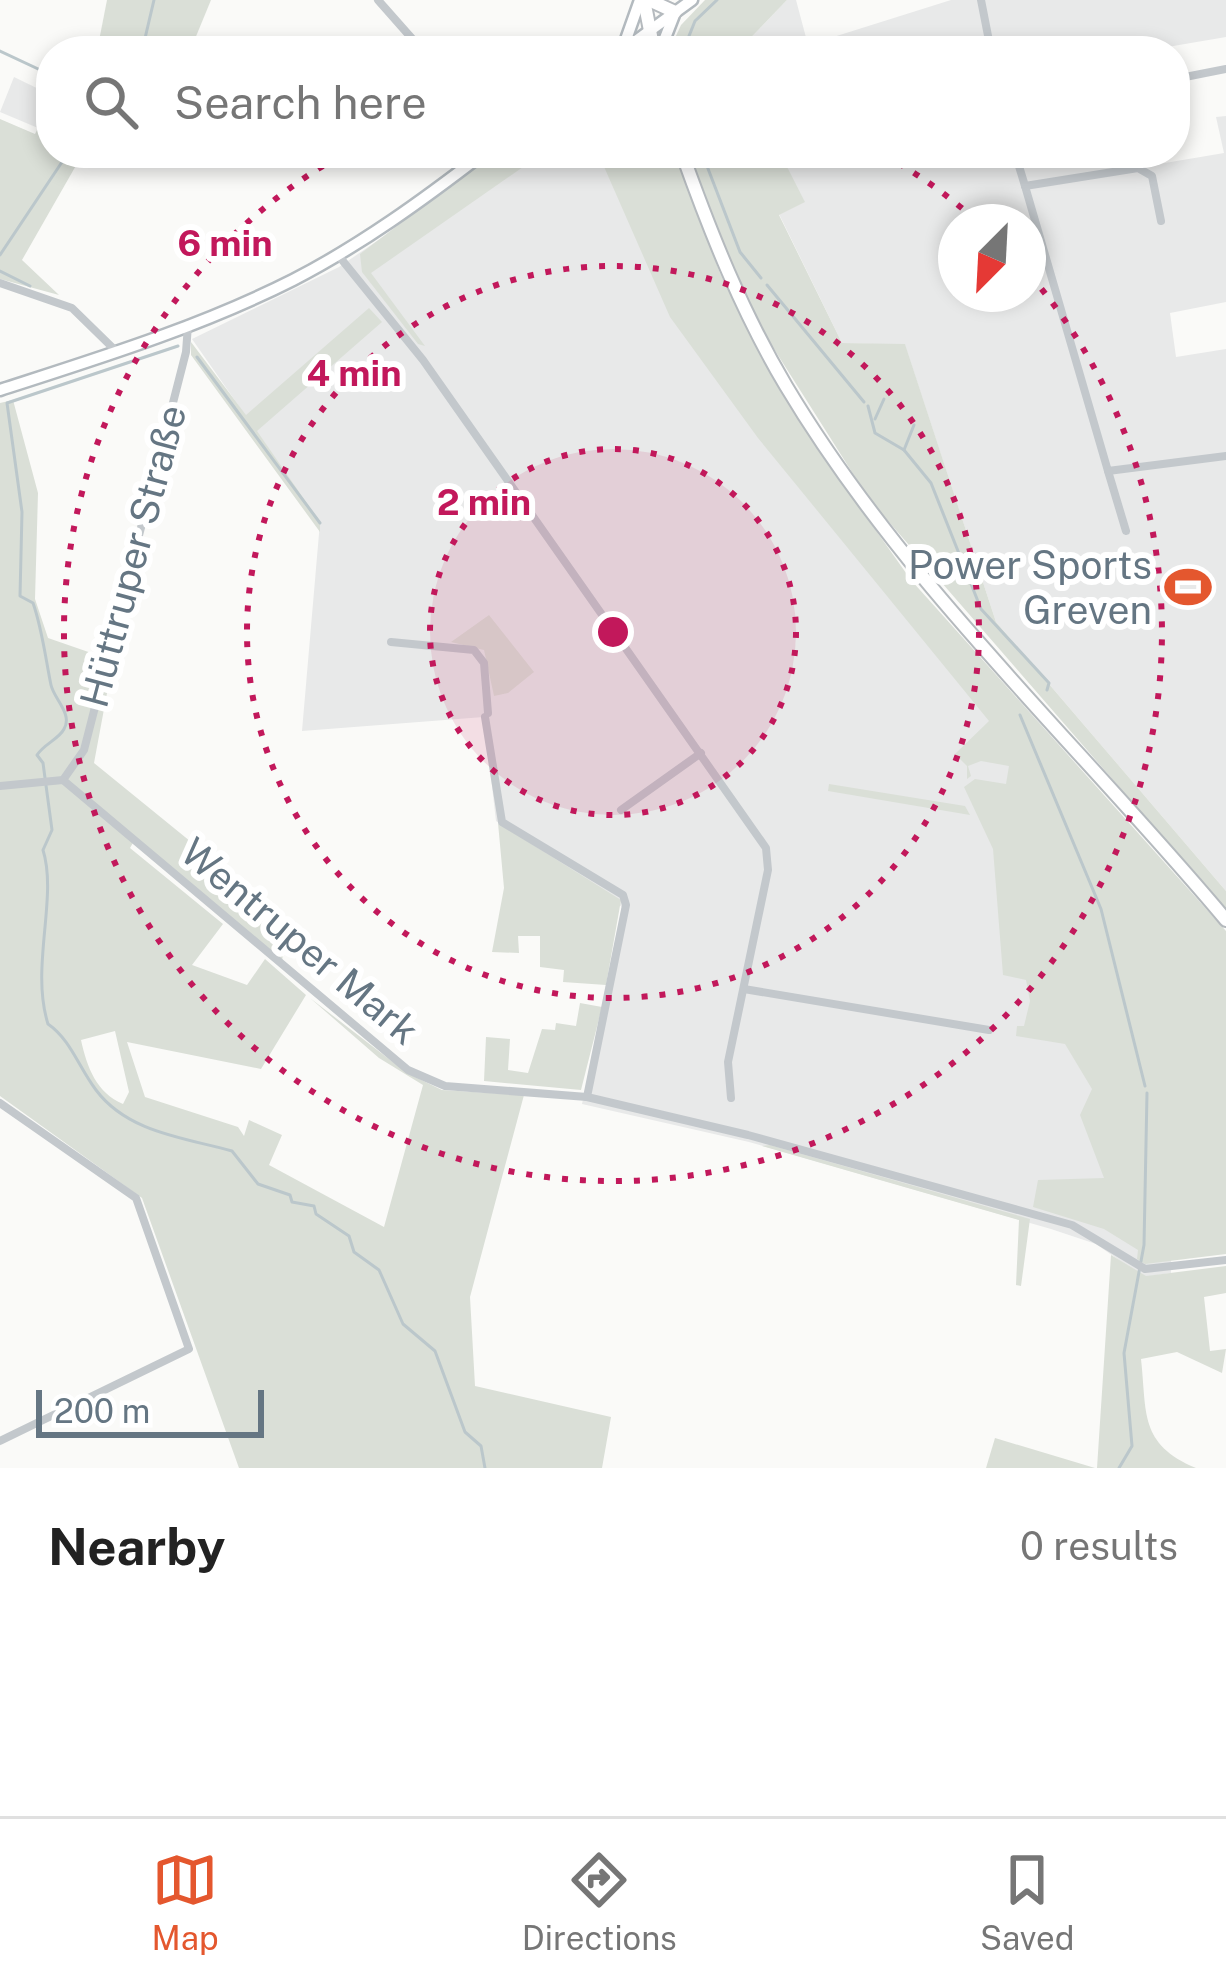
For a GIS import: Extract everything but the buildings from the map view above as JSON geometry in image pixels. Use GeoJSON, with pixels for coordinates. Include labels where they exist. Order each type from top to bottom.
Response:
{"type":"FeatureCollection","features":[{"type":"Feature","properties":{"kind":"main road"},"geometry":{"type":"LineString","coordinates":[[644,0],[675,12]]}},
{"type":"Feature","properties":{"kind":"main road"},"geometry":{"type":"LineString","coordinates":[[644,0],[651,36]]}},
{"type":"Feature","properties":{"kind":"main road"},"geometry":{"type":"LineString","coordinates":[[628,36],[644,0]]}},
{"type":"Feature","properties":{"kind":"main road"},"geometry":{"type":"LineString","coordinates":[[644,36],[692,0]]}},
{"type":"Feature","properties":{"kind":"main road"},"geometry":{"type":"LineString","coordinates":[[664,36],[675,12]]}},
{"type":"Feature","properties":{"kind":"main road","name":"Hüttruper Straße"},"geometry":{"type":"LineString","coordinates":[[0,390],[188,325],[338,255],[463,168]]}},
{"type":"Feature","properties":{"kind":"main road"},"geometry":{"type":"LineString","coordinates":[[688,168],[744,310],[787,388],[860,496],[1226,920]]}},
{"type":"Feature","properties":{"kind":"street"},"geometry":{"type":"LineString","coordinates":[[378,0],[410,36]]}},
{"type":"Feature","properties":{"kind":"street"},"geometry":{"type":"LineString","coordinates":[[981,0],[988,36]]}},
{"type":"Feature","properties":{"kind":"street"},"geometry":{"type":"LineString","coordinates":[[1190,76],[1226,69]]}},
{"type":"Feature","properties":{"kind":"street"},"geometry":{"type":"LineString","coordinates":[[1020,168],[1126,530]]}},
{"type":"Feature","properties":{"kind":"street"},"geometry":{"type":"LineString","coordinates":[[1025,186],[1138,168],[1153,176],[1161,221]]}},
{"type":"Feature","properties":{"kind":"street"},"geometry":{"type":"LineString","coordinates":[[338,255],[423,360],[701,753],[768,856],[728,1062],[731,1098]]}},
{"type":"Feature","properties":{"kind":"street"},"geometry":{"type":"LineString","coordinates":[[0,283],[72,308],[117,352]]}},
{"type":"Feature","properties":{"kind":"street","name":"Hüttruper Straße"},"geometry":{"type":"LineString","coordinates":[[62,781],[84,750],[186,352],[188,325]]}},
{"type":"Feature","properties":{"kind":"street"},"geometry":{"type":"LineString","coordinates":[[1108,471],[1226,456]]}},
{"type":"Feature","properties":{"kind":"street"},"geometry":{"type":"LineString","coordinates":[[391,642],[474,650],[484,663],[486,715],[502,822],[623,895],[626,905],[587,1097]]}},
{"type":"Feature","properties":{"kind":"street"},"geometry":{"type":"LineString","coordinates":[[621,810],[701,753]]}},
{"type":"Feature","properties":{"kind":"street"},"geometry":{"type":"LineString","coordinates":[[0,786],[62,781]]}},
{"type":"Feature","properties":{"kind":"street","name":"Wentruper Mark"},"geometry":{"type":"LineString","coordinates":[[62,781],[408,1070],[445,1086],[587,1097],[748,1135],[1072,1225],[1099,1236],[1140,1266],[1226,1260]]}},
{"type":"Feature","properties":{"kind":"street"},"geometry":{"type":"LineString","coordinates":[[743,989],[989,1030]]}},
{"type":"Feature","properties":{"kind":"street"},"geometry":{"type":"LineString","coordinates":[[0,1103],[136,1198],[188,1349],[0,1441]]}},
{"type":"Feature","properties":{"kind":"shaded area"},"geometry":{"type":"Polygon","coordinates":[[[107,0],[211,0],[196,36],[100,36],[107,0]]]}},
{"type":"Feature","properties":{"kind":"shaded area"},"geometry":{"type":"Polygon","coordinates":[[[705,0],[787,0],[752,36],[676,36],[705,0]]]}},
{"type":"Feature","properties":{"kind":"shaded area"},"geometry":{"type":"Polygon","coordinates":[[[787,0],[796,0],[806,36],[752,36],[787,0]]]}},
{"type":"Feature","properties":{"kind":"shaded area"},"geometry":{"type":"Polygon","coordinates":[[[951,0],[1226,0],[1226,37],[1190,43],[1190,36],[837,36],[951,0]]]}},
{"type":"Feature","properties":{"kind":"shaded area"},"geometry":{"type":"Polygon","coordinates":[[[14,77],[36,88],[36,127],[0,112],[14,77]]]}},
{"type":"Feature","properties":{"kind":"shaded area"},"geometry":{"type":"Polygon","coordinates":[[[1226,116],[1226,302],[1170,313],[1176,357],[1226,349],[1226,891],[996,622],[905,345],[842,343],[779,214],[804,201],[787,168],[1190,168],[1190,159],[1224,153],[1216,117],[1226,116]]]}},
{"type":"Feature","properties":{"kind":"shaded area"},"geometry":{"type":"Polygon","coordinates":[[[0,119],[35,134],[36,168],[75,168],[22,260],[59,295],[0,279],[0,119]]]}},
{"type":"Feature","properties":{"kind":"shaded area"},"geometry":{"type":"Polygon","coordinates":[[[473,168],[522,168],[371,273],[425,346],[418,344],[362,272],[360,254],[473,168]]]}},
{"type":"Feature","properties":{"kind":"shaded area"},"geometry":{"type":"Polygon","coordinates":[[[483,168],[671,168],[715,292],[790,425],[1012,714],[1173,1092],[1171,1273],[1143,1277],[1096,1244],[1051,1229],[749,1142],[582,1104],[622,907],[496,821],[484,717],[302,731],[320,522],[192,339],[339,267],[483,168]]]}},
{"type":"Feature","properties":{"kind":"shaded area"},"geometry":{"type":"Polygon","coordinates":[[[605,168],[680,168],[720,273],[762,358],[911,580],[1226,931],[1226,1254],[1145,1264],[1137,1259],[1138,1250],[1104,1229],[1033,1207],[1038,1180],[1104,1178],[1080,1115],[1092,1089],[1065,1044],[1016,1036],[1017,1026],[1024,1026],[1030,1001],[1026,980],[1003,975],[993,849],[964,787],[975,779],[1006,784],[1009,766],[981,761],[968,766],[971,776],[967,779],[967,766],[955,754],[989,721],[758,438],[670,317],[605,168]]]}},
{"type":"Feature","properties":{"kind":"shaded area"},"geometry":{"type":"Polygon","coordinates":[[[694,168],[788,168],[805,202],[779,215],[842,343],[905,344],[996,622],[1226,891],[1226,910],[869,499],[750,311],[694,168]]]}},
{"type":"Feature","properties":{"kind":"shaded area"},"geometry":{"type":"Polygon","coordinates":[[[369,308],[382,322],[257,431],[320,522],[320,532],[191,355],[191,342],[246,415],[369,308]]]}},
{"type":"Feature","properties":{"kind":"shaded area"},"geometry":{"type":"Polygon","coordinates":[[[13,400],[38,493],[35,599],[48,638],[100,656],[93,686],[107,693],[94,763],[286,919],[282,963],[134,841],[130,848],[223,924],[192,965],[247,985],[265,959],[306,995],[261,1069],[127,1042],[145,1097],[238,1127],[244,1136],[249,1120],[282,1135],[269,1165],[384,1227],[423,1085],[379,1058],[310,998],[407,1073],[442,1090],[524,1095],[470,1297],[475,1386],[611,1417],[602,1468],[239,1468],[142,1198],[0,1096],[0,403],[13,400]],[[115,1031],[81,1040],[90,1070],[106,1093],[123,1104],[129,1092],[115,1031]]]}},
{"type":"Feature","properties":{"kind":"shaded area"},"geometry":{"type":"Polygon","coordinates":[[[489,615],[534,672],[508,693],[494,696],[484,650],[451,642],[489,615]]]}},
{"type":"Feature","properties":{"kind":"shaded area"},"geometry":{"type":"Polygon","coordinates":[[[829,784],[965,806],[970,815],[828,791],[829,784]]]}},
{"type":"Feature","properties":{"kind":"shaded area"},"geometry":{"type":"Polygon","coordinates":[[[498,823],[621,900],[606,985],[563,982],[564,970],[540,967],[540,936],[518,936],[519,953],[492,952],[504,888],[498,823]]]}},
{"type":"Feature","properties":{"kind":"shaded area"},"geometry":{"type":"Polygon","coordinates":[[[580,1003],[602,1007],[581,1090],[484,1081],[486,1037],[510,1039],[508,1070],[528,1073],[542,1029],[555,1030],[556,1023],[576,1026],[580,1003]]]}},
{"type":"Feature","properties":{"kind":"shaded area"},"geometry":{"type":"Polygon","coordinates":[[[762,1146],[1030,1219],[1021,1286],[1016,1285],[1019,1220],[762,1146]]]}},
{"type":"Feature","properties":{"kind":"shaded area"},"geometry":{"type":"Polygon","coordinates":[[[1111,1255],[1146,1276],[1226,1266],[1226,1293],[1204,1297],[1210,1351],[1226,1349],[1222,1373],[1177,1352],[1141,1359],[1146,1411],[1155,1437],[1178,1459],[1196,1468],[1097,1468],[1111,1255]]]}},
{"type":"Feature","properties":{"kind":"shaded area"},"geometry":{"type":"Polygon","coordinates":[[[995,1438],[1095,1468],[986,1468],[995,1438]]]}},
{"type":"Feature","properties":{"kind":"waterway"},"geometry":{"type":"LineString","coordinates":[[146,36],[154,0]]}},
{"type":"Feature","properties":{"kind":"waterway"},"geometry":{"type":"LineString","coordinates":[[689,36],[695,21],[717,0]]}},
{"type":"Feature","properties":{"kind":"waterway"},"geometry":{"type":"LineString","coordinates":[[0,51],[36,68]]}},
{"type":"Feature","properties":{"kind":"waterway"},"geometry":{"type":"LineString","coordinates":[[0,255],[58,168]]}},
{"type":"Feature","properties":{"kind":"waterway"},"geometry":{"type":"LineString","coordinates":[[708,168],[740,252],[761,278]]}},
{"type":"Feature","properties":{"kind":"waterway"},"geometry":{"type":"LineString","coordinates":[[0,271],[30,286]]}},
{"type":"Feature","properties":{"kind":"waterway"},"geometry":{"type":"LineString","coordinates":[[767,285],[864,402]]}},
{"type":"Feature","properties":{"kind":"waterway"},"geometry":{"type":"LineString","coordinates":[[178,346],[7,403],[22,512],[20,596],[33,603],[51,685],[66,718],[62,733],[37,755],[43,763],[52,830],[43,850],[48,889],[42,980],[48,1024],[69,1046],[96,1090],[124,1116],[159,1132],[232,1151],[258,1184],[290,1195],[292,1202],[314,1206],[316,1214],[349,1236],[354,1252],[379,1270],[403,1324],[435,1351],[465,1432],[481,1446],[485,1468]]}},
{"type":"Feature","properties":{"kind":"waterway"},"geometry":{"type":"LineString","coordinates":[[197,357],[320,523]]}},
{"type":"Feature","properties":{"kind":"waterway"},"geometry":{"type":"LineString","coordinates":[[875,419],[884,399]]}},
{"type":"Feature","properties":{"kind":"waterway"},"geometry":{"type":"LineString","coordinates":[[868,406],[875,433],[904,450],[931,483],[981,609],[1049,683],[1047,690]]}},
{"type":"Feature","properties":{"kind":"waterway"},"geometry":{"type":"LineString","coordinates":[[904,450],[914,425]]}},
{"type":"Feature","properties":{"kind":"waterway"},"geometry":{"type":"LineString","coordinates":[[1020,715],[1101,909],[1145,1086]]}},
{"type":"Feature","properties":{"kind":"waterway"},"geometry":{"type":"LineString","coordinates":[[1119,1468],[1132,1446],[1124,1353],[1144,1245],[1147,1093]]}},
{"type":"Feature","properties":{"kind":"place","name":"Power Sports Greven"},"geometry":{"type":"Point","coordinates":[1188,587]}}]}
